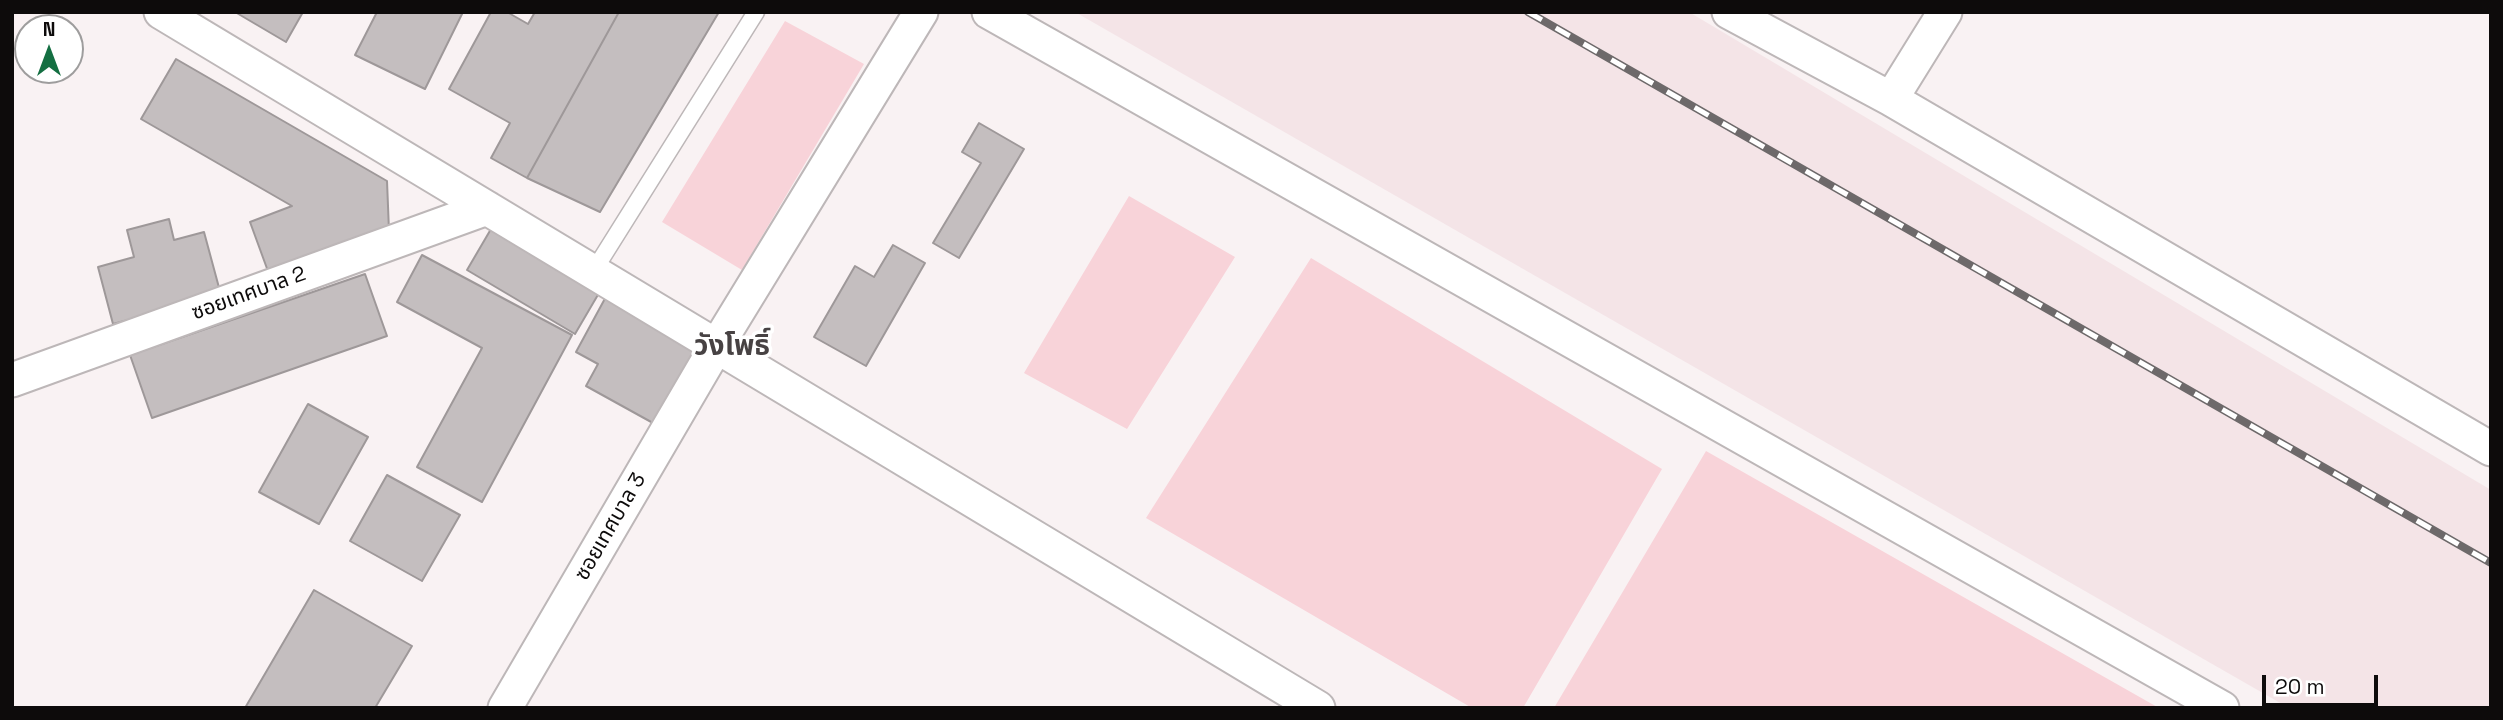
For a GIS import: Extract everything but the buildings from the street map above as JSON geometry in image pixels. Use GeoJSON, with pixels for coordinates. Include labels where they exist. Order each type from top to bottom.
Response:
{"type":"FeatureCollection","features":[{"type":"Feature","properties":{"kind":"street"},"geometry":{"type":"LineString","coordinates":[[161,12],[1318,708]]}},
{"type":"Feature","properties":{"kind":"street","name":"ซอยเทศบาล 3"},"geometry":{"type":"LineString","coordinates":[[505,708],[716,346],[921,12]]}},
{"type":"Feature","properties":{"kind":"street"},"geometry":{"type":"LineString","coordinates":[[989,12],[2222,708]]}},
{"type":"Feature","properties":{"kind":"street"},"geometry":{"type":"LineString","coordinates":[[1729,12],[1891,99],[2491,449]]}},
{"type":"Feature","properties":{"kind":"street"},"geometry":{"type":"LineString","coordinates":[[1891,99],[1945,12]]}},
{"type":"Feature","properties":{"kind":"street","name":"ซอยเทศบาล 2"},"geometry":{"type":"LineString","coordinates":[[12,380],[487,208]]}},
{"type":"Feature","properties":{"kind":"lane"},"geometry":{"type":"LineString","coordinates":[[593,272],[756,12]]}},
{"type":"Feature","properties":{"kind":"shaded area"},"geometry":{"type":"Polygon","coordinates":[[[1075,12],[1689,12],[2491,490],[2491,708],[2289,708],[1075,12]]]}},
{"type":"Feature","properties":{"kind":"shaded area"},"geometry":{"type":"Polygon","coordinates":[[[785,21],[864,64],[742,270],[662,222],[785,21]]]}},
{"type":"Feature","properties":{"kind":"shaded area"},"geometry":{"type":"Polygon","coordinates":[[[1129,196],[1235,257],[1127,429],[1024,373],[1129,196]]]}},
{"type":"Feature","properties":{"kind":"shaded area"},"geometry":{"type":"Polygon","coordinates":[[[1311,258],[1662,469],[1523,708],[1472,708],[1146,518],[1311,258]]]}},
{"type":"Feature","properties":{"kind":"shaded area"},"geometry":{"type":"Polygon","coordinates":[[[1706,451],[2159,708],[1554,708],[1706,451]]]}},
{"type":"Feature","properties":{"kind":"railway"},"geometry":{"type":"LineString","coordinates":[[1528,12],[2491,563]]}},
{"type":"Feature","properties":{"kind":"district","name":"วังโพธิ์"},"geometry":{"type":"Point","coordinates":[732,347]}}]}
